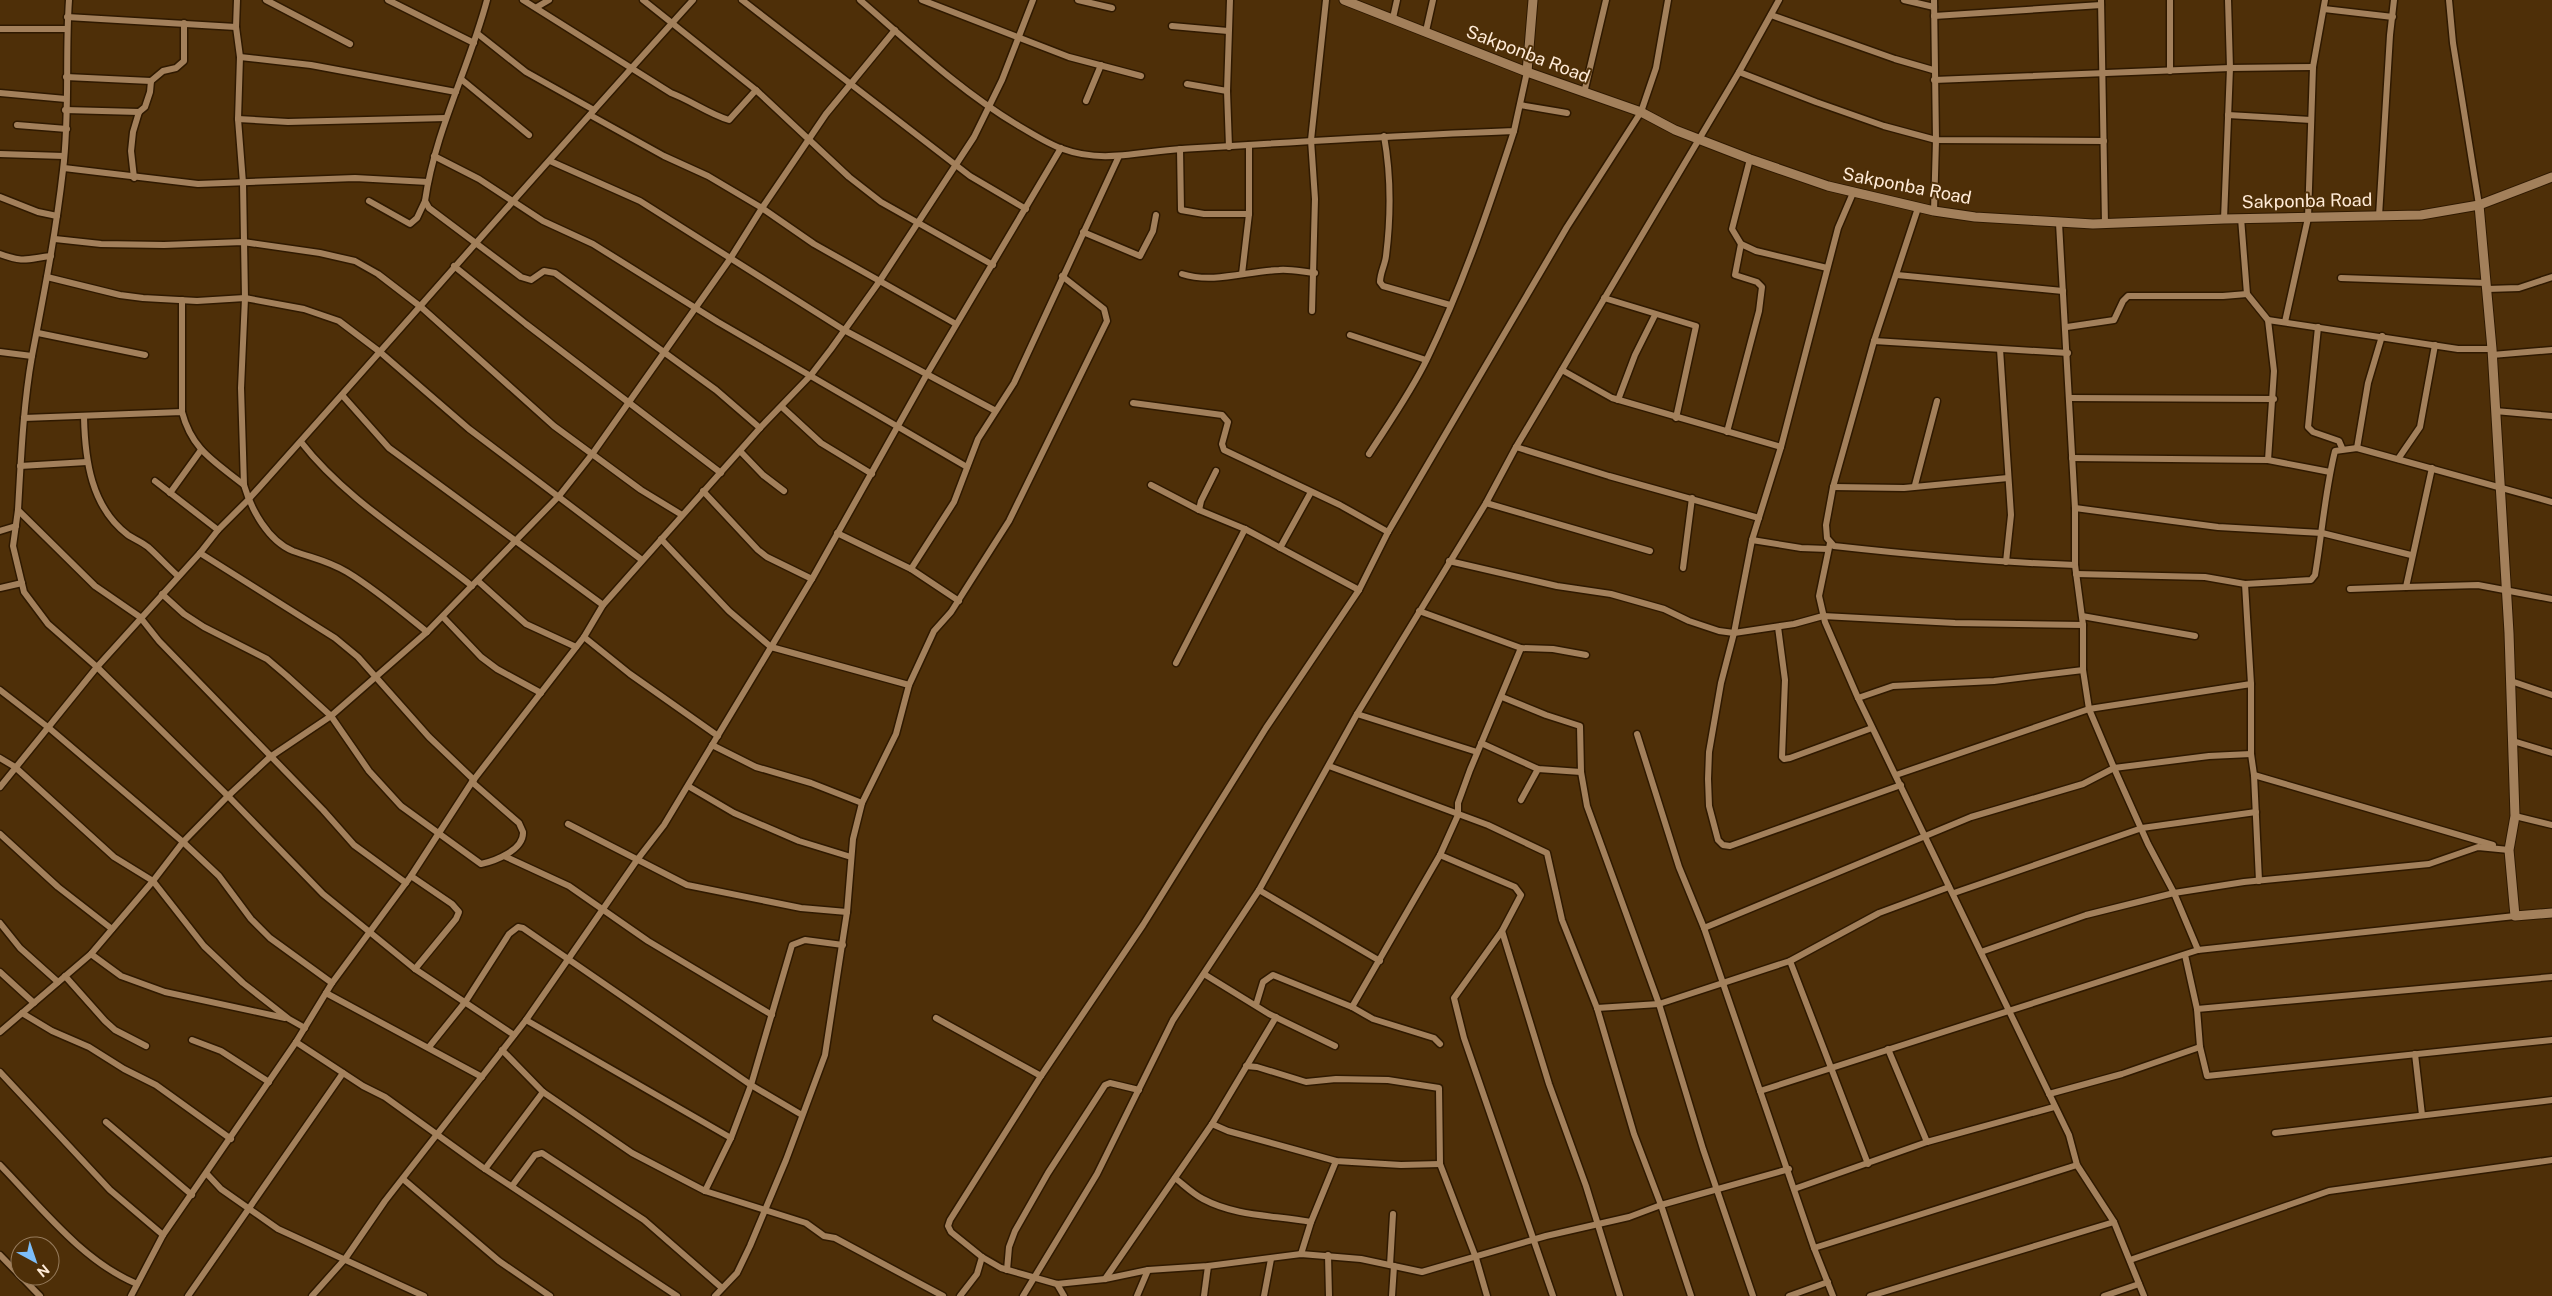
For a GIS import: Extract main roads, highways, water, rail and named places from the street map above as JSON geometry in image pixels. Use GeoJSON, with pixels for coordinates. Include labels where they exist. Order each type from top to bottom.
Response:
{"type":"FeatureCollection","features":[{"type":"Feature","properties":{"kind":"main road","name":"Sakponba Road"},"geometry":{"type":"LineString","coordinates":[[1344,0],[1527,72],[1640,112],[1675,130],[1750,159],[1853,193],[1934,211],[2059,223],[2105,224],[2224,218],[2421,215],[2479,205],[2552,177]]}},
{"type":"Feature","properties":{"kind":"main road"},"geometry":{"type":"LineString","coordinates":[[1527,72],[1533,0]]}},
{"type":"Feature","properties":{"kind":"main road"},"geometry":{"type":"LineString","coordinates":[[2479,205],[2492,352],[2507,589],[2515,816],[2509,850],[2515,916],[2552,912]]}}]}
